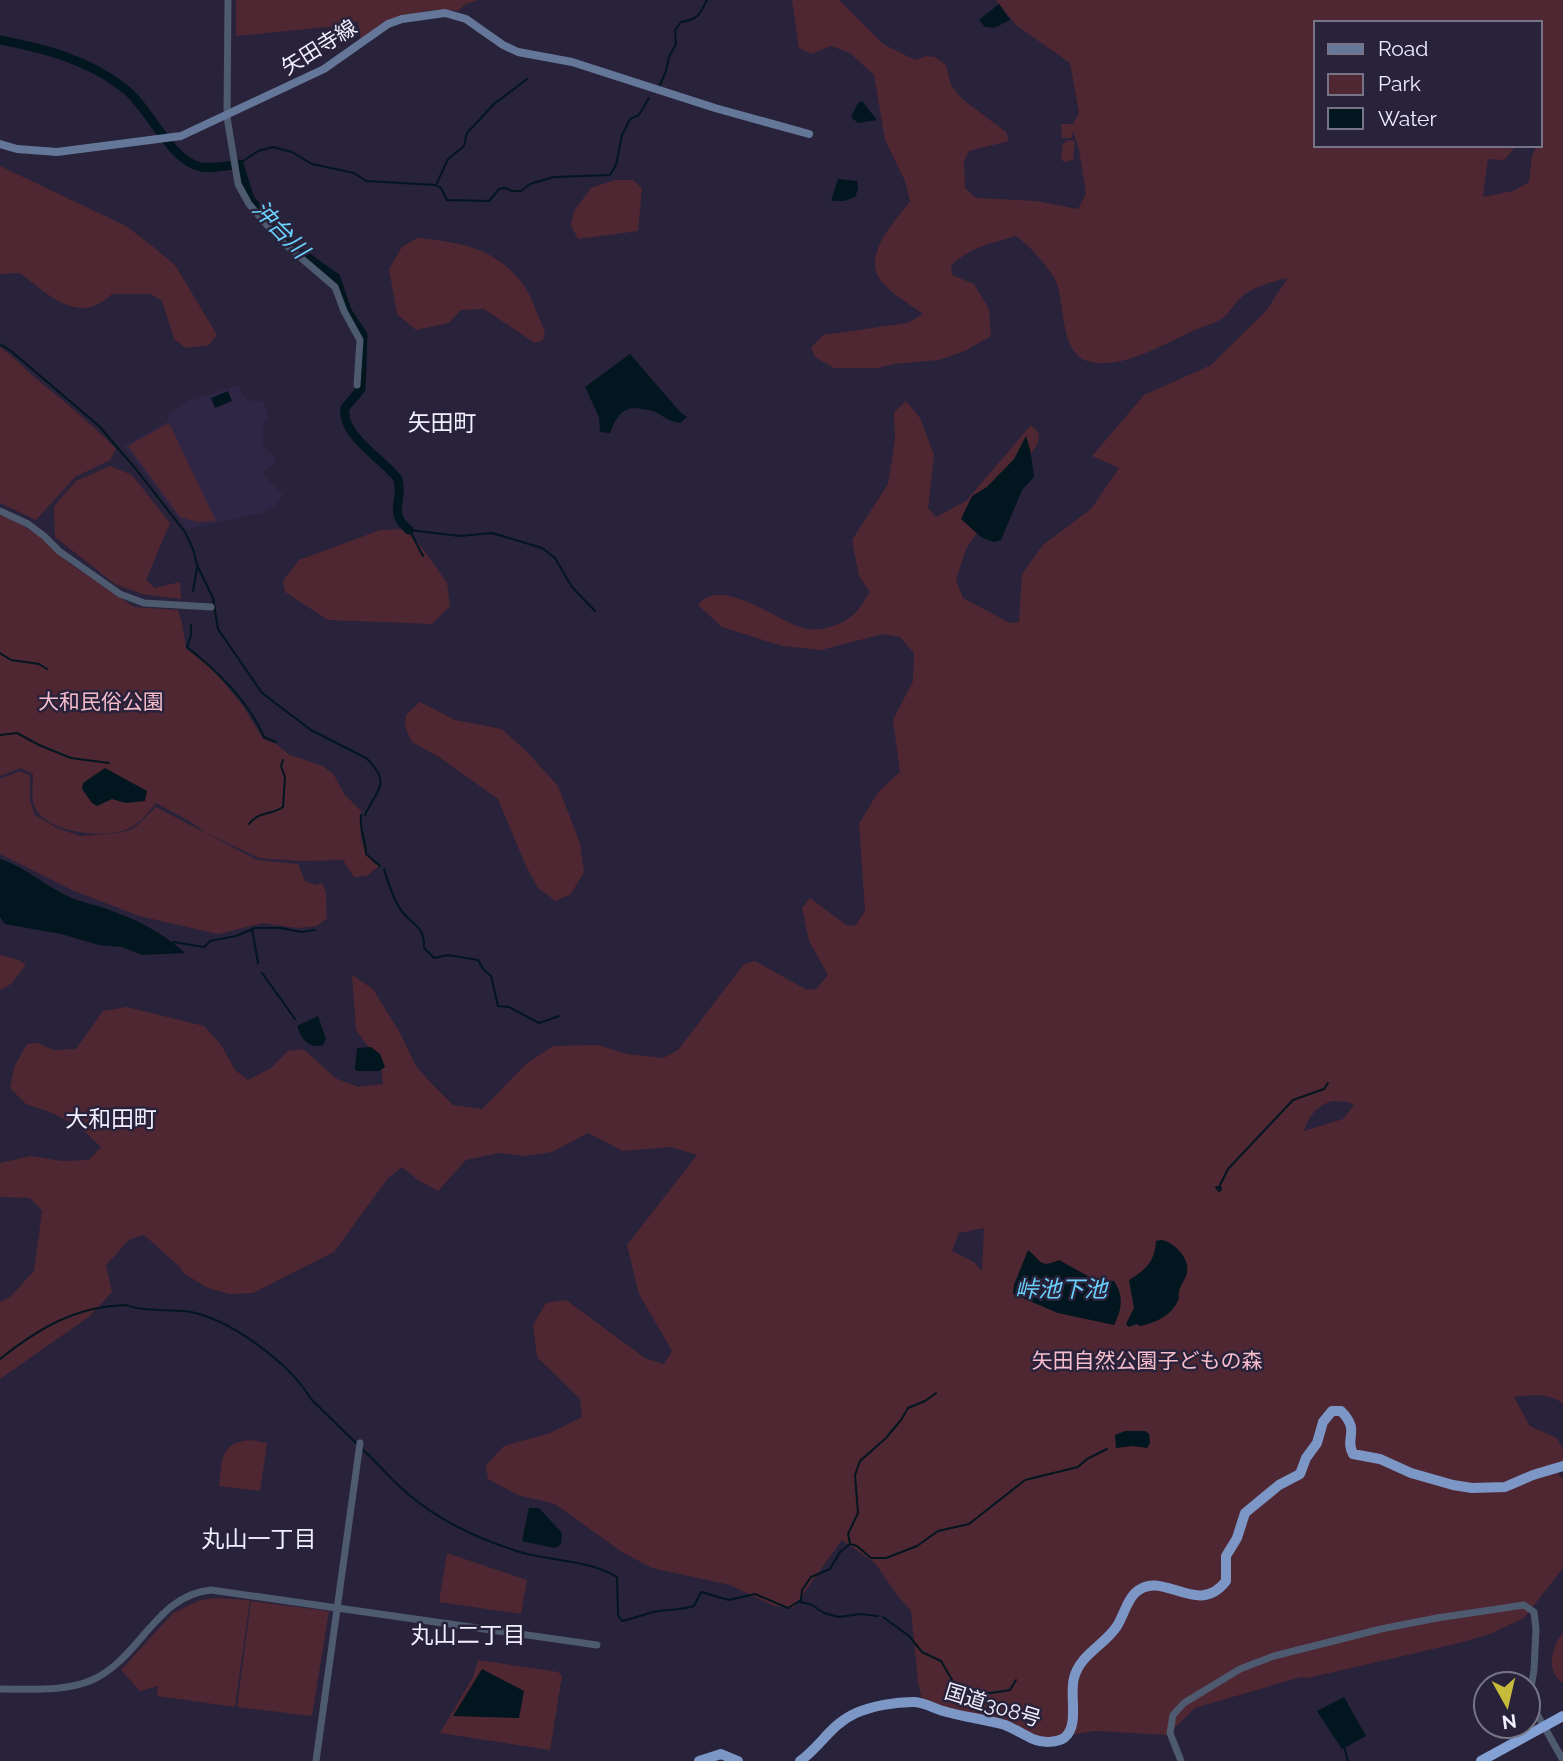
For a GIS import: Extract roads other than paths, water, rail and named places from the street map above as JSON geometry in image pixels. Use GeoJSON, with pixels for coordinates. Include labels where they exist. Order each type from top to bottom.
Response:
{"type":"FeatureCollection","features":[{"type":"Feature","properties":{"kind":"highway","name":"国道308号"},"geometry":{"type":"LineString","coordinates":[[800,1761],[842,1720],[869,1708],[912,1702],[1007,1726],[1033,1739],[1050,1742],[1062,1739],[1070,1732],[1073,1723],[1072,1693],[1078,1667],[1118,1625],[1133,1595],[1152,1584],[1182,1593],[1205,1596],[1218,1590],[1227,1578],[1226,1556],[1237,1538],[1245,1513],[1279,1485],[1300,1474],[1306,1458],[1317,1443],[1323,1422],[1332,1410],[1341,1411],[1351,1425],[1353,1430],[1349,1446],[1353,1454],[1380,1459],[1411,1473],[1453,1485],[1506,1488],[1533,1475],[1563,1466]]}},
{"type":"Feature","properties":{"kind":"highway"},"geometry":{"type":"LineString","coordinates":[[1481,1761],[1563,1716]]}},
{"type":"Feature","properties":{"kind":"highway"},"geometry":{"type":"LineString","coordinates":[[1496,1761],[1563,1724]]}},
{"type":"Feature","properties":{"kind":"highway"},"geometry":{"type":"LineString","coordinates":[[699,1761],[720,1754],[738,1761]]}},
{"type":"Feature","properties":{"kind":"main road","name":"矢田寺線"},"geometry":{"type":"LineString","coordinates":[[0,144],[42,152],[168,139],[227,117],[330,66],[388,24],[402,19],[445,13],[466,19],[512,50],[572,62],[705,105],[809,134]]}},
{"type":"Feature","properties":{"kind":"street"},"geometry":{"type":"LineString","coordinates":[[228,0],[227,117],[234,165],[244,198],[289,250],[335,287],[360,340],[357,384]]}},
{"type":"Feature","properties":{"kind":"street"},"geometry":{"type":"LineString","coordinates":[[0,511],[27,524],[120,594],[144,603],[211,607]]}},
{"type":"Feature","properties":{"kind":"street"},"geometry":{"type":"LineString","coordinates":[[316,1761],[360,1443]]}},
{"type":"Feature","properties":{"kind":"street"},"geometry":{"type":"LineString","coordinates":[[0,1689],[41,1689],[92,1680],[107,1672],[123,1658],[171,1604],[200,1591],[222,1591],[597,1645]]}},
{"type":"Feature","properties":{"kind":"street"},"geometry":{"type":"LineString","coordinates":[[1181,1761],[1170,1733],[1173,1715],[1184,1703],[1240,1669],[1274,1656],[1381,1629],[1524,1605],[1534,1612],[1536,1629],[1529,1700],[1563,1760]]}},
{"type":"Feature","properties":{"kind":"water"},"geometry":{"type":"Polygon","coordinates":[[[999,4],[1010,20],[994,28],[985,27],[979,20],[999,4]]]}},
{"type":"Feature","properties":{"kind":"water"},"geometry":{"type":"Polygon","coordinates":[[[862,101],[877,120],[858,123],[851,117],[858,103],[862,101]]]}},
{"type":"Feature","properties":{"kind":"water"},"geometry":{"type":"Polygon","coordinates":[[[838,179],[857,181],[855,197],[844,201],[831,201],[838,179]]]}},
{"type":"Feature","properties":{"kind":"water"},"geometry":{"type":"Polygon","coordinates":[[[630,354],[687,417],[680,423],[653,411],[630,408],[618,417],[610,433],[600,432],[599,417],[585,387],[630,354]]]}},
{"type":"Feature","properties":{"kind":"water"},"geometry":{"type":"Polygon","coordinates":[[[228,391],[232,401],[215,408],[211,398],[228,391]]]}},
{"type":"Feature","properties":{"kind":"water"},"geometry":{"type":"Polygon","coordinates":[[[1026,436],[1034,477],[1022,490],[1001,540],[994,542],[981,537],[961,519],[972,496],[987,487],[1014,459],[1026,436]]]}},
{"type":"Feature","properties":{"kind":"water"},"geometry":{"type":"Polygon","coordinates":[[[105,768],[147,791],[145,801],[126,803],[112,799],[97,806],[92,803],[82,789],[83,783],[105,768]]]}},
{"type":"Feature","properties":{"kind":"water"},"geometry":{"type":"Polygon","coordinates":[[[0,859],[72,898],[147,926],[185,953],[142,955],[122,947],[99,945],[61,934],[5,924],[0,917],[0,859]]]}},
{"type":"Feature","properties":{"kind":"water"},"geometry":{"type":"Polygon","coordinates":[[[318,1016],[326,1039],[323,1045],[313,1046],[303,1039],[297,1026],[318,1016]]]}},
{"type":"Feature","properties":{"kind":"water"},"geometry":{"type":"Polygon","coordinates":[[[371,1047],[380,1054],[385,1067],[379,1071],[357,1071],[357,1048],[371,1047]]]}},
{"type":"Feature","properties":{"kind":"water"},"geometry":{"type":"Polygon","coordinates":[[[1161,1240],[1175,1247],[1186,1261],[1187,1272],[1179,1290],[1179,1298],[1172,1309],[1158,1320],[1129,1327],[1126,1324],[1134,1308],[1129,1280],[1148,1264],[1154,1254],[1156,1241],[1161,1240]]]}},
{"type":"Feature","properties":{"kind":"water","name":"峠池下池"},"geometry":{"type":"Polygon","coordinates":[[[1028,1250],[1044,1263],[1059,1260],[1093,1279],[1114,1281],[1121,1303],[1114,1325],[1058,1313],[1013,1294],[1028,1250]]]}},
{"type":"Feature","properties":{"kind":"water"},"geometry":{"type":"Polygon","coordinates":[[[1125,1431],[1145,1431],[1149,1434],[1150,1443],[1147,1448],[1116,1448],[1115,1435],[1125,1431]]]}},
{"type":"Feature","properties":{"kind":"water"},"geometry":{"type":"Polygon","coordinates":[[[529,1508],[539,1508],[562,1533],[561,1544],[555,1548],[522,1541],[529,1508]]]}},
{"type":"Feature","properties":{"kind":"water"},"geometry":{"type":"Polygon","coordinates":[[[482,1669],[524,1691],[519,1718],[453,1716],[482,1669]]]}},
{"type":"Feature","properties":{"kind":"water"},"geometry":{"type":"Polygon","coordinates":[[[1344,1697],[1366,1736],[1342,1749],[1317,1711],[1344,1697]]]}},
{"type":"Feature","properties":{"kind":"waterway"},"geometry":{"type":"LineString","coordinates":[[660,85],[676,44],[675,30],[681,22],[698,16],[707,0]]}},
{"type":"Feature","properties":{"kind":"waterway","name":"沖台川"},"geometry":{"type":"LineString","coordinates":[[0,40],[65,56],[110,78],[134,97],[170,145],[190,163],[210,168],[239,164],[250,199],[289,244],[336,278],[347,311],[363,335],[361,389],[345,408],[345,418],[356,437],[398,479],[397,512],[402,524],[409,530]]}},
{"type":"Feature","properties":{"kind":"waterway"},"geometry":{"type":"LineString","coordinates":[[437,183],[448,159],[464,146],[467,133],[494,104],[527,79]]}},
{"type":"Feature","properties":{"kind":"waterway"},"geometry":{"type":"LineString","coordinates":[[239,164],[258,151],[273,147],[292,152],[312,164],[354,173],[366,181],[436,185],[441,188],[447,200],[489,201],[499,189],[521,191],[530,184],[554,177],[610,175],[616,165],[622,135],[630,119],[639,115],[649,98]]}},
{"type":"Feature","properties":{"kind":"waterway"},"geometry":{"type":"LineString","coordinates":[[0,344],[99,426],[185,532],[213,598],[218,629],[262,693],[311,730],[366,758],[374,767],[379,774],[380,786],[365,815]]}},
{"type":"Feature","properties":{"kind":"waterway"},"geometry":{"type":"LineString","coordinates":[[409,530],[460,536],[492,533],[542,548],[555,558],[572,587],[595,611]]}},
{"type":"Feature","properties":{"kind":"waterway"},"geometry":{"type":"LineString","coordinates":[[411,533],[423,556]]}},
{"type":"Feature","properties":{"kind":"waterway"},"geometry":{"type":"LineString","coordinates":[[193,591],[197,568]]}},
{"type":"Feature","properties":{"kind":"waterway"},"geometry":{"type":"LineString","coordinates":[[191,625],[187,647],[231,688],[250,711],[264,737],[276,742]]}},
{"type":"Feature","properties":{"kind":"waterway"},"geometry":{"type":"LineString","coordinates":[[0,653],[11,660],[39,664],[47,669]]}},
{"type":"Feature","properties":{"kind":"waterway"},"geometry":{"type":"LineString","coordinates":[[0,735],[17,733],[71,758],[109,763]]}},
{"type":"Feature","properties":{"kind":"waterway"},"geometry":{"type":"LineString","coordinates":[[249,824],[257,817],[283,807],[283,760]]}},
{"type":"Feature","properties":{"kind":"waterway"},"geometry":{"type":"LineString","coordinates":[[361,815],[366,854],[380,866]]}},
{"type":"Feature","properties":{"kind":"waterway"},"geometry":{"type":"LineString","coordinates":[[384,869],[397,903],[419,929],[424,948],[434,958],[448,955],[478,960],[491,976],[498,1006],[509,1007],[539,1023],[559,1016]]}},
{"type":"Feature","properties":{"kind":"waterway"},"geometry":{"type":"LineString","coordinates":[[173,942],[204,947],[210,941],[236,936],[255,928],[281,928],[301,932],[315,930]]}},
{"type":"Feature","properties":{"kind":"waterway"},"geometry":{"type":"LineString","coordinates":[[252,929],[258,963]]}},
{"type":"Feature","properties":{"kind":"waterway"},"geometry":{"type":"LineString","coordinates":[[262,973],[295,1019]]}},
{"type":"Feature","properties":{"kind":"waterway"},"geometry":{"type":"LineString","coordinates":[[1219,1187],[1228,1169],[1293,1100],[1324,1089],[1328,1083]]}},
{"type":"Feature","properties":{"kind":"waterway"},"geometry":{"type":"LineString","coordinates":[[1216,1187],[1221,1188],[1220,1191],[1218,1190],[1216,1187]]}},
{"type":"Feature","properties":{"kind":"waterway"},"geometry":{"type":"LineString","coordinates":[[0,1359],[59,1321],[108,1306],[127,1305],[202,1315],[238,1332],[273,1357],[357,1444]]}},
{"type":"Feature","properties":{"kind":"waterway"},"geometry":{"type":"LineString","coordinates":[[850,1544],[848,1534],[858,1513],[855,1475],[860,1461],[886,1438],[908,1408],[936,1393]]}},
{"type":"Feature","properties":{"kind":"waterway"},"geometry":{"type":"LineString","coordinates":[[361,1448],[419,1503],[460,1528],[520,1552],[594,1567],[617,1577],[618,1615],[622,1621],[694,1606],[701,1592],[729,1600],[755,1594],[788,1608],[801,1600],[802,1590],[811,1577],[830,1569],[840,1552],[850,1544],[857,1546],[871,1558],[886,1558],[917,1546],[938,1531],[969,1524],[1025,1480],[1078,1467],[1107,1449]]}},
{"type":"Feature","properties":{"kind":"waterway"},"geometry":{"type":"LineString","coordinates":[[800,1602],[839,1617],[860,1614],[878,1616]]}},
{"type":"Feature","properties":{"kind":"waterway"},"geometry":{"type":"LineString","coordinates":[[883,1617],[909,1636],[922,1652],[941,1661],[955,1685],[968,1692],[1010,1690],[1016,1680]]}},
{"type":"Feature","properties":{"kind":"waterway"},"geometry":{"type":"LineString","coordinates":[[1344,1746],[1348,1761]]}},
{"type":"Feature","properties":{"kind":"district","name":"矢田町"},"geometry":{"type":"Point","coordinates":[442,422]}},
{"type":"Feature","properties":{"kind":"district","name":"大和田町"},"geometry":{"type":"Point","coordinates":[111,1118]}},
{"type":"Feature","properties":{"kind":"district","name":"丸山一丁目"},"geometry":{"type":"Point","coordinates":[259,1538]}},
{"type":"Feature","properties":{"kind":"district","name":"丸山二丁目"},"geometry":{"type":"Point","coordinates":[468,1634]}},
{"type":"Feature","properties":{"kind":"park label","name":"大和民俗公園"},"geometry":{"type":"Point","coordinates":[101,701]}},
{"type":"Feature","properties":{"kind":"park label","name":"矢田自然公園子どもの森"},"geometry":{"type":"Point","coordinates":[1147,1360]}}]}
